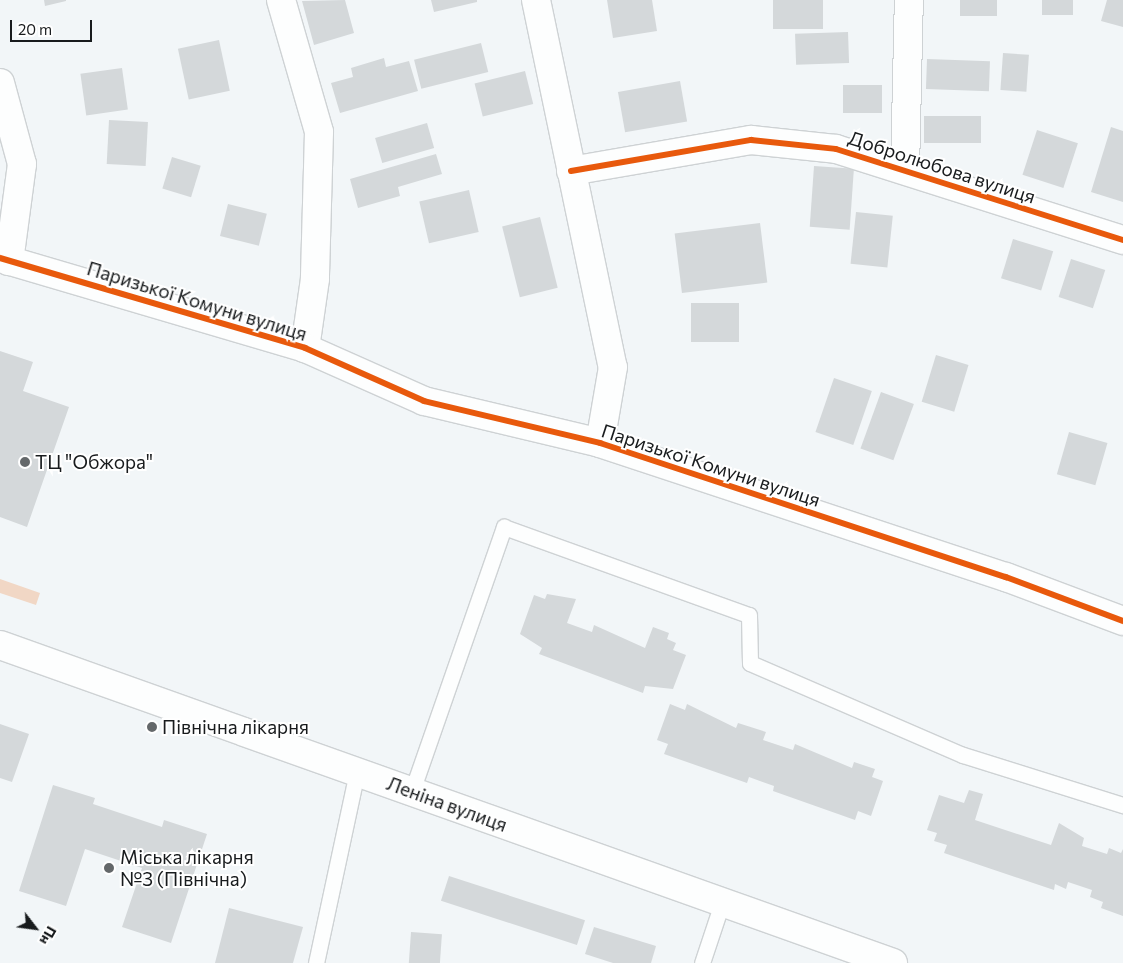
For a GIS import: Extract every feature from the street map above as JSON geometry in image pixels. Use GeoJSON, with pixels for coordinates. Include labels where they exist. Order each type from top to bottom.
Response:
{"type":"FeatureCollection","features":[{"type":"Feature","properties":{"kind":"street"},"geometry":{"type":"LineString","coordinates":[[281,0],[319,132],[315,279],[304,348]]}},
{"type":"Feature","properties":{"kind":"street"},"geometry":{"type":"LineString","coordinates":[[536,0],[613,367],[600,443]]}},
{"type":"Feature","properties":{"kind":"street"},"geometry":{"type":"LineString","coordinates":[[905,170],[908,0]]}},
{"type":"Feature","properties":{"kind":"street"},"geometry":{"type":"LineString","coordinates":[[0,83],[22,164],[4,260]]}},
{"type":"Feature","properties":{"kind":"street","name":"Добролюбова вулиця"},"geometry":{"type":"LineString","coordinates":[[571,171],[751,140],[836,149],[1123,240]]}},
{"type":"Feature","properties":{"kind":"street","name":"Паризької Комуни вулиця"},"geometry":{"type":"LineString","coordinates":[[4,260],[304,348],[424,401],[600,443],[1006,577],[1123,621]]}},
{"type":"Feature","properties":{"kind":"street","name":"Леніна вулиця"},"geometry":{"type":"LineString","coordinates":[[0,644],[893,963]]}},
{"type":"Feature","properties":{"kind":"lane"},"geometry":{"type":"LineString","coordinates":[[412,791],[504,527],[749,615],[750,663],[962,755],[1123,806]]}},
{"type":"Feature","properties":{"kind":"lane"},"geometry":{"type":"LineString","coordinates":[[316,963],[357,772]]}},
{"type":"Feature","properties":{"kind":"lane"},"geometry":{"type":"LineString","coordinates":[[702,963],[722,903]]}},
{"type":"Feature","properties":{"kind":"shaded area"},"geometry":{"type":"Polygon","coordinates":[[[0,579],[40,593],[36,605],[0,593],[0,579]]]}},
{"type":"Feature","properties":{"kind":"building"},"geometry":{"type":"Polygon","coordinates":[[[44,0],[66,0],[66,1],[45,6],[44,0]]]}},
{"type":"Feature","properties":{"kind":"building"},"geometry":{"type":"Polygon","coordinates":[[[345,0],[354,33],[314,45],[302,1],[345,0]]]}},
{"type":"Feature","properties":{"kind":"building"},"geometry":{"type":"Polygon","coordinates":[[[431,0],[477,0],[477,2],[434,12],[431,0]]]}},
{"type":"Feature","properties":{"kind":"building"},"geometry":{"type":"Polygon","coordinates":[[[607,0],[652,0],[657,31],[613,38],[607,0]]]}},
{"type":"Feature","properties":{"kind":"building"},"geometry":{"type":"Polygon","coordinates":[[[773,0],[823,0],[823,29],[773,29],[773,0]]]}},
{"type":"Feature","properties":{"kind":"building"},"geometry":{"type":"Polygon","coordinates":[[[960,0],[997,0],[997,16],[960,16],[960,0]]]}},
{"type":"Feature","properties":{"kind":"building"},"geometry":{"type":"Polygon","coordinates":[[[1042,0],[1073,0],[1073,15],[1042,15],[1042,0]]]}},
{"type":"Feature","properties":{"kind":"building"},"geometry":{"type":"Polygon","coordinates":[[[1107,0],[1123,0],[1123,27],[1101,21],[1107,0]]]}},
{"type":"Feature","properties":{"kind":"building"},"geometry":{"type":"Polygon","coordinates":[[[848,32],[849,63],[796,65],[795,34],[848,32]]]}},
{"type":"Feature","properties":{"kind":"building"},"geometry":{"type":"Polygon","coordinates":[[[219,40],[230,91],[189,100],[178,49],[219,40]]]}},
{"type":"Feature","properties":{"kind":"building"},"geometry":{"type":"Polygon","coordinates":[[[481,43],[488,72],[421,89],[414,60],[481,43]]]}},
{"type":"Feature","properties":{"kind":"building"},"geometry":{"type":"Polygon","coordinates":[[[1003,53],[1029,55],[1026,92],[1000,90],[1003,53]]]}},
{"type":"Feature","properties":{"kind":"building"},"geometry":{"type":"Polygon","coordinates":[[[384,58],[386,67],[409,61],[418,91],[340,113],[331,83],[353,77],[351,68],[384,58]]]}},
{"type":"Feature","properties":{"kind":"building"},"geometry":{"type":"Polygon","coordinates":[[[927,59],[990,61],[989,91],[926,89],[927,59]]]}},
{"type":"Feature","properties":{"kind":"building"},"geometry":{"type":"Polygon","coordinates":[[[122,68],[128,110],[86,115],[80,74],[122,68]]]}},
{"type":"Feature","properties":{"kind":"building"},"geometry":{"type":"Polygon","coordinates":[[[525,71],[533,104],[483,117],[475,84],[525,71]]]}},
{"type":"Feature","properties":{"kind":"building"},"geometry":{"type":"Polygon","coordinates":[[[680,81],[687,121],[625,132],[618,92],[680,81]]]}},
{"type":"Feature","properties":{"kind":"building"},"geometry":{"type":"Polygon","coordinates":[[[843,85],[882,85],[882,113],[843,113],[843,85]]]}},
{"type":"Feature","properties":{"kind":"building"},"geometry":{"type":"Polygon","coordinates":[[[924,116],[981,116],[981,143],[924,143],[924,116]]]}},
{"type":"Feature","properties":{"kind":"building"},"geometry":{"type":"Polygon","coordinates":[[[109,120],[148,122],[146,166],[107,164],[109,120]]]}},
{"type":"Feature","properties":{"kind":"building"},"geometry":{"type":"Polygon","coordinates":[[[427,123],[434,148],[382,163],[375,138],[427,123]]]}},
{"type":"Feature","properties":{"kind":"building"},"geometry":{"type":"Polygon","coordinates":[[[1111,127],[1123,131],[1123,202],[1091,192],[1111,127]]]}},
{"type":"Feature","properties":{"kind":"building"},"geometry":{"type":"Polygon","coordinates":[[[1037,130],[1078,143],[1063,188],[1022,175],[1037,130]]]}},
{"type":"Feature","properties":{"kind":"building"},"geometry":{"type":"Polygon","coordinates":[[[436,154],[442,174],[398,187],[400,196],[358,208],[350,179],[436,154]]]}},
{"type":"Feature","properties":{"kind":"building"},"geometry":{"type":"Polygon","coordinates":[[[172,157],[201,166],[191,197],[162,189],[172,157]]]}},
{"type":"Feature","properties":{"kind":"building"},"geometry":{"type":"Polygon","coordinates":[[[814,166],[854,169],[850,230],[810,227],[814,166]]]}},
{"type":"Feature","properties":{"kind":"building"},"geometry":{"type":"Polygon","coordinates":[[[469,190],[479,232],[429,243],[419,201],[469,190]]]}},
{"type":"Feature","properties":{"kind":"building"},"geometry":{"type":"Polygon","coordinates":[[[228,204],[267,214],[259,246],[220,236],[228,204]]]}},
{"type":"Feature","properties":{"kind":"building"},"geometry":{"type":"Polygon","coordinates":[[[856,212],[893,216],[887,268],[851,264],[856,212]]]}},
{"type":"Feature","properties":{"kind":"building"},"geometry":{"type":"Polygon","coordinates":[[[540,217],[558,288],[520,297],[502,226],[540,217]]]}},
{"type":"Feature","properties":{"kind":"building"},"geometry":{"type":"Polygon","coordinates":[[[760,223],[767,283],[682,293],[675,233],[760,223]]]}},
{"type":"Feature","properties":{"kind":"building"},"geometry":{"type":"Polygon","coordinates":[[[1013,239],[1053,251],[1041,290],[1001,278],[1013,239]]]}},
{"type":"Feature","properties":{"kind":"building"},"geometry":{"type":"Polygon","coordinates":[[[1071,259],[1105,270],[1093,308],[1059,297],[1071,259]]]}},
{"type":"Feature","properties":{"kind":"building"},"geometry":{"type":"Polygon","coordinates":[[[691,303],[739,303],[739,342],[691,342],[691,303]]]}},
{"type":"Feature","properties":{"kind":"building","name":"ТЦ \"Обжора\""},"geometry":{"type":"Polygon","coordinates":[[[0,351],[33,362],[23,391],[69,407],[27,527],[0,517],[0,351]]]}},
{"type":"Feature","properties":{"kind":"building"},"geometry":{"type":"Polygon","coordinates":[[[936,355],[969,365],[954,412],[922,402],[936,355]]]}},
{"type":"Feature","properties":{"kind":"building"},"geometry":{"type":"Polygon","coordinates":[[[834,378],[872,391],[853,445],[815,432],[834,378]]]}},
{"type":"Feature","properties":{"kind":"building"},"geometry":{"type":"Polygon","coordinates":[[[881,392],[914,404],[893,460],[860,448],[881,392]]]}},
{"type":"Feature","properties":{"kind":"building"},"geometry":{"type":"Polygon","coordinates":[[[1069,432],[1107,443],[1095,485],[1057,474],[1069,432]]]}},
{"type":"Feature","properties":{"kind":"building"},"geometry":{"type":"Polygon","coordinates":[[[547,594],[576,599],[567,623],[592,632],[594,625],[645,648],[653,627],[669,633],[667,639],[676,643],[673,650],[686,655],[673,689],[645,686],[643,693],[539,654],[542,648],[520,634],[534,595],[545,599],[547,594]]]}},
{"type":"Feature","properties":{"kind":"building"},"geometry":{"type":"Polygon","coordinates":[[[670,704],[685,710],[687,704],[736,728],[738,723],[766,732],[763,740],[793,750],[795,744],[852,768],[854,762],[875,769],[872,777],[883,781],[871,816],[858,811],[855,820],[773,791],[774,786],[749,777],[747,783],[664,754],[668,744],[657,740],[670,704]]]}},
{"type":"Feature","properties":{"kind":"building"},"geometry":{"type":"Polygon","coordinates":[[[0,724],[29,734],[12,782],[0,778],[0,724]]]}},
{"type":"Feature","properties":{"kind":"building"},"geometry":{"type":"Polygon","coordinates":[[[53,785],[95,798],[93,804],[162,827],[164,820],[207,834],[171,943],[122,927],[142,868],[85,849],[66,906],[19,891],[53,785]]]}},
{"type":"Feature","properties":{"kind":"building"},"geometry":{"type":"Polygon","coordinates":[[[969,790],[983,794],[975,820],[1051,845],[1059,823],[1084,838],[1082,846],[1107,854],[1109,848],[1121,853],[1123,849],[1123,916],[1101,908],[1103,902],[1090,897],[1092,890],[1068,882],[1066,889],[1055,884],[1054,890],[944,853],[947,845],[934,841],[937,833],[927,830],[939,795],[964,803],[969,790]]]}},
{"type":"Feature","properties":{"kind":"building"},"geometry":{"type":"Polygon","coordinates":[[[449,876],[585,920],[577,945],[441,901],[449,876]]]}},
{"type":"Feature","properties":{"kind":"building"},"geometry":{"type":"Polygon","coordinates":[[[229,908],[303,927],[293,963],[215,963],[229,908]]]}},
{"type":"Feature","properties":{"kind":"building"},"geometry":{"type":"Polygon","coordinates":[[[594,927],[656,946],[651,963],[613,963],[585,954],[594,927]]]}},
{"type":"Feature","properties":{"kind":"building"},"geometry":{"type":"Polygon","coordinates":[[[411,932],[442,934],[440,963],[409,963],[411,932]]]}},
{"type":"Feature","properties":{"kind":"cycle path"},"geometry":{"type":"LineString","coordinates":[[571,171],[751,140],[836,149],[1123,240]]}},
{"type":"Feature","properties":{"kind":"cycle path"},"geometry":{"type":"LineString","coordinates":[[0,258],[305,348],[424,401],[600,443],[1006,577],[1123,621]]}},
{"type":"Feature","properties":{"kind":"place","name":"ТЦ \"Обжора\""},"geometry":{"type":"Point","coordinates":[25,462]}},
{"type":"Feature","properties":{"kind":"place","name":"Північна лікарня"},"geometry":{"type":"Point","coordinates":[152,727]}},
{"type":"Feature","properties":{"kind":"place","name":"Міська лікарня №3 (Північна)"},"geometry":{"type":"Point","coordinates":[109,868]}}]}
